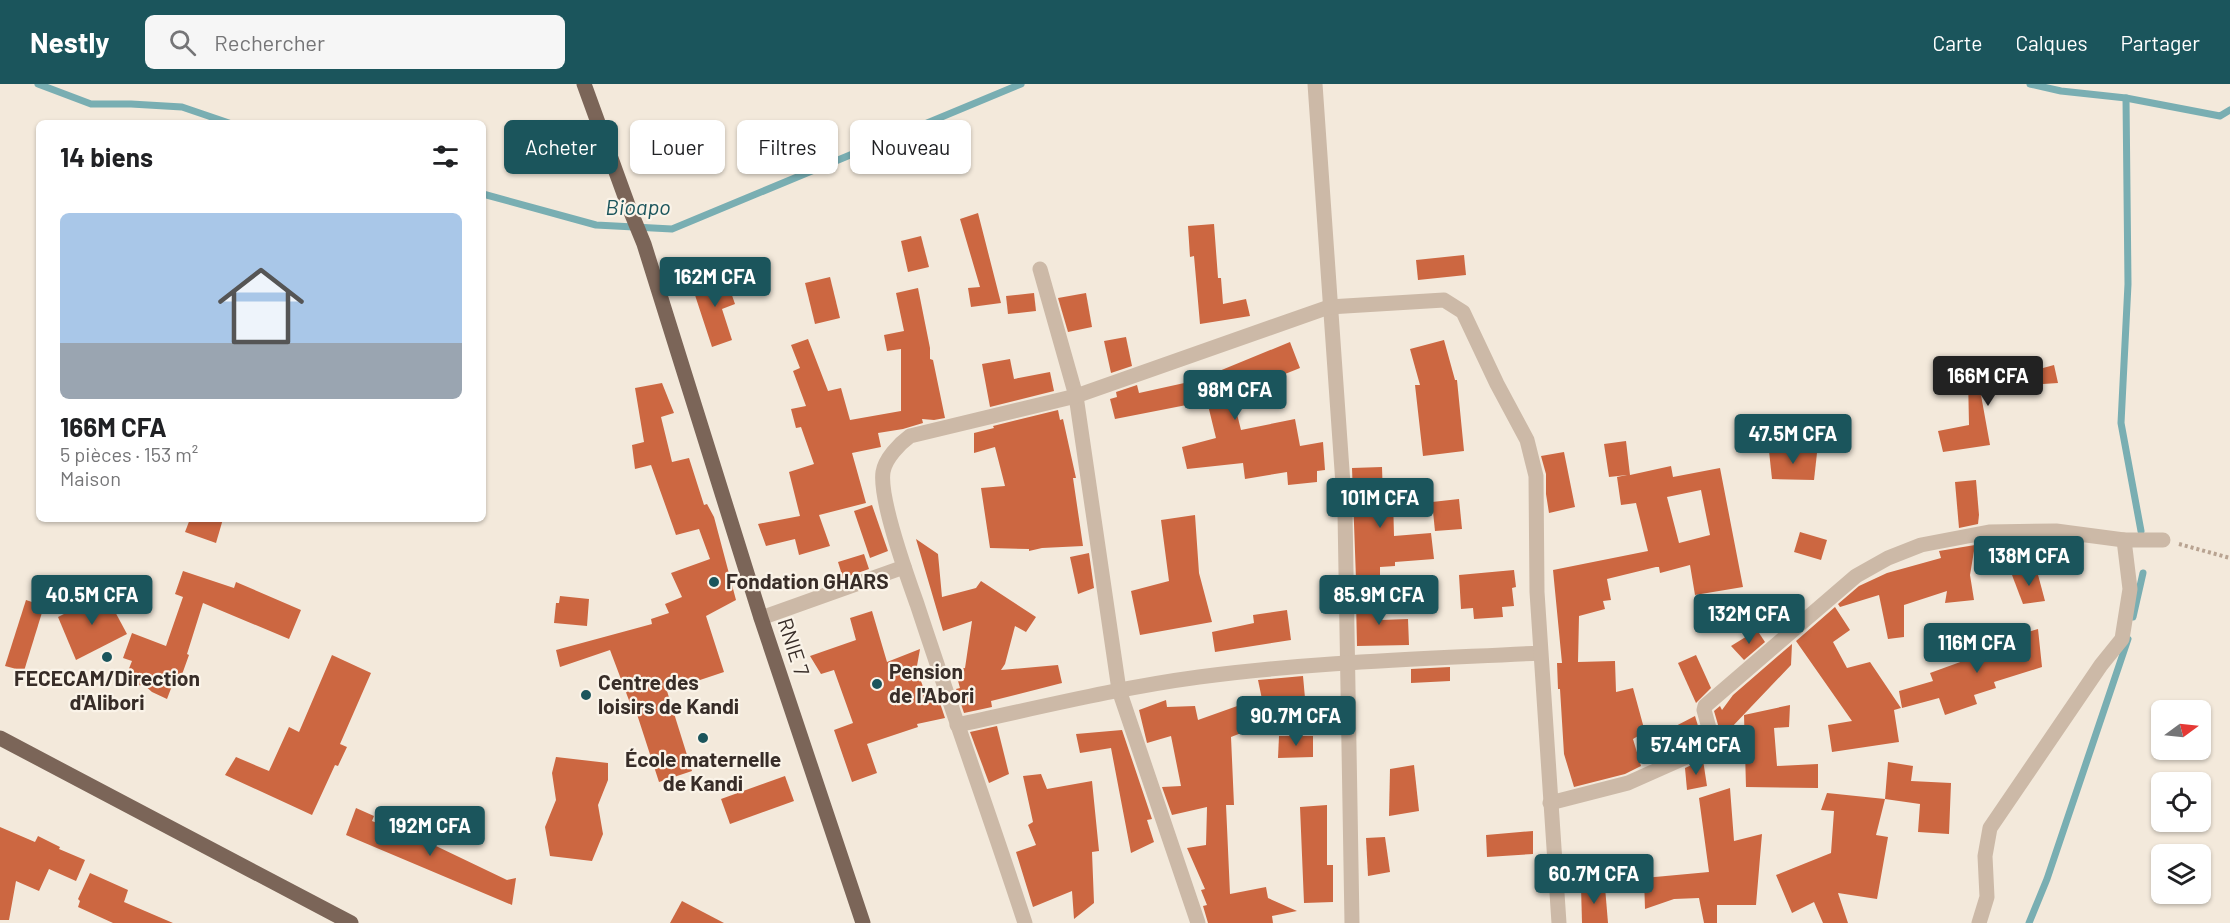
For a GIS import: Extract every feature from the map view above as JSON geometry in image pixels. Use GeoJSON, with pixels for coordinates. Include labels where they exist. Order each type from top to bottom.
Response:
{"type":"FeatureCollection","features":[{"type":"Feature","properties":{"kind":"main road","name":"RNIE 7"},"geometry":{"type":"LineString","coordinates":[[584,84],[644,244],[761,618],[863,923]]}},
{"type":"Feature","properties":{"kind":"main road"},"geometry":{"type":"LineString","coordinates":[[0,738],[343,921]]}},
{"type":"Feature","properties":{"kind":"street"},"geometry":{"type":"LineString","coordinates":[[1315,84],[1345,513],[1352,923]]}},
{"type":"Feature","properties":{"kind":"street"},"geometry":{"type":"LineString","coordinates":[[1040,269],[1076,396],[1119,690],[1198,923]]}},
{"type":"Feature","properties":{"kind":"street"},"geometry":{"type":"LineString","coordinates":[[1025,923],[904,567],[886,500],[883,471],[900,443],[910,436],[1076,396],[1329,307],[1444,300],[1463,312],[1527,440],[1536,476],[1540,653],[1559,923]]}},
{"type":"Feature","properties":{"kind":"street"},"geometry":{"type":"LineString","coordinates":[[1550,803],[1628,783],[1711,746],[1712,739],[1704,710],[1705,706],[1856,576],[1888,558],[1938,541],[1989,532],[2056,531],[2124,540],[2163,540]]}},
{"type":"Feature","properties":{"kind":"street"},"geometry":{"type":"LineString","coordinates":[[1979,923],[1987,897],[1985,856],[1990,828],[2100,665],[2122,639],[2130,589],[2124,540]]}},
{"type":"Feature","properties":{"kind":"street"},"geometry":{"type":"LineString","coordinates":[[761,618],[904,567]]}},
{"type":"Feature","properties":{"kind":"street"},"geometry":{"type":"LineString","coordinates":[[957,725],[1119,690],[1199,677],[1348,663],[1540,653]]}},
{"type":"Feature","properties":{"kind":"path"},"geometry":{"type":"LineString","coordinates":[[2163,540],[2230,558]]}},
{"type":"Feature","properties":{"kind":"building"},"geometry":{"type":"Polygon","coordinates":[[[978,213],[1001,303],[971,307],[968,288],[980,287],[960,219],[978,213]]]}},
{"type":"Feature","properties":{"kind":"building"},"geometry":{"type":"Polygon","coordinates":[[[1214,224],[1218,278],[1221,278],[1223,304],[1246,299],[1250,316],[1200,324],[1194,256],[1190,257],[1188,226],[1214,224]]]}},
{"type":"Feature","properties":{"kind":"building"},"geometry":{"type":"Polygon","coordinates":[[[921,236],[929,267],[908,272],[901,241],[921,236]]]}},
{"type":"Feature","properties":{"kind":"building"},"geometry":{"type":"Polygon","coordinates":[[[1464,255],[1466,275],[1418,280],[1416,260],[1464,255]]]}},
{"type":"Feature","properties":{"kind":"building"},"geometry":{"type":"Polygon","coordinates":[[[725,275],[735,304],[722,309],[732,340],[712,347],[692,286],[725,275]]]}},
{"type":"Feature","properties":{"kind":"building"},"geometry":{"type":"Polygon","coordinates":[[[830,277],[840,318],[815,324],[805,283],[830,277]]]}},
{"type":"Feature","properties":{"kind":"building"},"geometry":{"type":"Polygon","coordinates":[[[918,288],[930,348],[930,359],[933,360],[945,418],[922,419],[923,423],[878,433],[881,447],[852,453],[866,503],[819,515],[830,546],[799,555],[795,539],[766,546],[758,524],[800,516],[789,472],[814,464],[801,427],[796,428],[791,409],[806,406],[793,371],[800,368],[791,345],[808,339],[828,391],[841,388],[850,420],[901,411],[901,349],[887,351],[884,335],[904,331],[896,293],[918,288]]]}},
{"type":"Feature","properties":{"kind":"building"},"geometry":{"type":"Polygon","coordinates":[[[1034,293],[1036,311],[1008,314],[1006,296],[1034,293]]]}},
{"type":"Feature","properties":{"kind":"building"},"geometry":{"type":"Polygon","coordinates":[[[1086,293],[1092,327],[1068,332],[1058,298],[1086,293]]]}},
{"type":"Feature","properties":{"kind":"building"},"geometry":{"type":"Polygon","coordinates":[[[1126,337],[1132,366],[1111,373],[1104,341],[1126,337]]]}},
{"type":"Feature","properties":{"kind":"building"},"geometry":{"type":"Polygon","coordinates":[[[1444,340],[1455,380],[1457,380],[1464,451],[1423,456],[1415,385],[1420,385],[1410,349],[1444,340]]]}},
{"type":"Feature","properties":{"kind":"building"},"geometry":{"type":"Polygon","coordinates":[[[1290,342],[1300,368],[1275,378],[1274,376],[1232,394],[1241,430],[1295,419],[1300,446],[1323,442],[1325,470],[1317,471],[1317,482],[1288,485],[1287,472],[1245,479],[1243,463],[1187,469],[1182,447],[1216,438],[1207,401],[1115,419],[1110,399],[1117,397],[1116,392],[1137,385],[1139,393],[1207,378],[1207,376],[1290,342]]]}},
{"type":"Feature","properties":{"kind":"building"},"geometry":{"type":"Polygon","coordinates":[[[1010,359],[1014,379],[1050,372],[1054,391],[990,407],[982,364],[1010,359]]]}},
{"type":"Feature","properties":{"kind":"building"},"geometry":{"type":"Polygon","coordinates":[[[2054,365],[2058,383],[2027,385],[1981,395],[1990,445],[1943,452],[1938,431],[1969,425],[1968,377],[2014,376],[2054,365]]]}},
{"type":"Feature","properties":{"kind":"building"},"geometry":{"type":"Polygon","coordinates":[[[662,383],[674,413],[661,417],[672,462],[689,458],[704,505],[707,504],[714,517],[736,600],[706,616],[724,672],[667,691],[692,771],[659,782],[633,702],[630,703],[610,650],[560,667],[556,650],[652,624],[651,619],[669,613],[665,604],[682,597],[671,573],[710,559],[699,529],[676,535],[651,465],[635,469],[632,445],[644,442],[635,388],[662,383]]]}},
{"type":"Feature","properties":{"kind":"building"},"geometry":{"type":"Polygon","coordinates":[[[1058,410],[1060,420],[1063,419],[1076,478],[1073,478],[1083,546],[1029,551],[1029,549],[990,548],[981,488],[1005,486],[995,447],[974,453],[974,433],[1058,410]]]}},
{"type":"Feature","properties":{"kind":"building"},"geometry":{"type":"Polygon","coordinates":[[[1626,441],[1630,475],[1671,466],[1673,477],[1720,468],[1743,587],[1695,595],[1690,565],[1660,573],[1659,567],[1656,567],[1607,579],[1611,600],[1603,601],[1605,609],[1579,616],[1578,662],[1615,661],[1616,692],[1633,688],[1645,732],[1633,739],[1641,766],[1625,774],[1574,787],[1564,754],[1557,663],[1562,663],[1553,570],[1648,551],[1636,503],[1621,505],[1617,477],[1627,475],[1609,477],[1604,444],[1626,441]],[[1701,490],[1667,497],[1679,543],[1710,535],[1701,490]]]}},
{"type":"Feature","properties":{"kind":"building"},"geometry":{"type":"Polygon","coordinates":[[[1769,451],[1817,453],[1814,480],[1772,479],[1769,451]]]}},
{"type":"Feature","properties":{"kind":"building"},"geometry":{"type":"Polygon","coordinates":[[[1564,452],[1575,507],[1549,513],[1546,474],[1541,456],[1564,452]]]}},
{"type":"Feature","properties":{"kind":"building"},"geometry":{"type":"Polygon","coordinates":[[[1382,467],[1383,498],[1393,497],[1394,536],[1431,533],[1434,559],[1395,562],[1395,566],[1380,567],[1380,580],[1356,579],[1352,468],[1382,467]]]}},
{"type":"Feature","properties":{"kind":"building"},"geometry":{"type":"Polygon","coordinates":[[[1976,480],[1978,524],[1959,528],[1955,482],[1976,480]]]}},
{"type":"Feature","properties":{"kind":"building"},"geometry":{"type":"Polygon","coordinates":[[[1459,499],[1462,529],[1435,531],[1432,502],[1459,499]]]}},
{"type":"Feature","properties":{"kind":"building"},"geometry":{"type":"Polygon","coordinates":[[[872,505],[888,551],[870,558],[854,511],[872,505]]]}},
{"type":"Feature","properties":{"kind":"building"},"geometry":{"type":"Polygon","coordinates":[[[1195,515],[1199,573],[1212,622],[1140,635],[1131,591],[1169,581],[1161,520],[1195,515]]]}},
{"type":"Feature","properties":{"kind":"building"},"geometry":{"type":"Polygon","coordinates":[[[189,522],[222,522],[216,543],[185,532],[189,522]]]}},
{"type":"Feature","properties":{"kind":"building"},"geometry":{"type":"Polygon","coordinates":[[[1800,532],[1827,540],[1821,560],[1794,552],[1800,532]]]}},
{"type":"Feature","properties":{"kind":"building"},"geometry":{"type":"Polygon","coordinates":[[[916,539],[938,554],[942,597],[976,588],[981,581],[1036,617],[1026,632],[1015,626],[1005,664],[1001,670],[1058,665],[1062,683],[991,701],[992,707],[964,713],[956,689],[960,688],[955,670],[965,668],[972,621],[943,631],[916,539]]]}},
{"type":"Feature","properties":{"kind":"building"},"geometry":{"type":"Polygon","coordinates":[[[1975,545],[1970,575],[1974,600],[1945,603],[1947,591],[1904,605],[1904,637],[1888,639],[1879,595],[1840,607],[1838,604],[1859,586],[1887,573],[1941,558],[1939,551],[1975,545]]]}},
{"type":"Feature","properties":{"kind":"building"},"geometry":{"type":"Polygon","coordinates":[[[1089,553],[1094,588],[1078,594],[1070,557],[1089,553]]]}},
{"type":"Feature","properties":{"kind":"building"},"geometry":{"type":"Polygon","coordinates":[[[864,554],[869,569],[843,578],[838,562],[864,554]]]}},
{"type":"Feature","properties":{"kind":"building"},"geometry":{"type":"Polygon","coordinates":[[[1514,570],[1516,587],[1512,588],[1514,606],[1502,607],[1503,617],[1474,619],[1473,608],[1461,609],[1459,575],[1514,570]]]}},
{"type":"Feature","properties":{"kind":"building"},"geometry":{"type":"Polygon","coordinates":[[[183,571],[234,588],[236,582],[301,610],[289,639],[203,603],[180,680],[175,678],[167,699],[152,692],[144,685],[130,686],[126,681],[126,676],[132,661],[123,658],[132,633],[166,646],[183,597],[175,594],[183,571]]]}},
{"type":"Feature","properties":{"kind":"building"},"geometry":{"type":"Polygon","coordinates":[[[2037,571],[2045,601],[2023,604],[2012,575],[2037,571]]]}},
{"type":"Feature","properties":{"kind":"building"},"geometry":{"type":"Polygon","coordinates":[[[105,593],[127,634],[76,660],[58,617],[105,593]]]}},
{"type":"Feature","properties":{"kind":"building"},"geometry":{"type":"Polygon","coordinates":[[[560,596],[589,599],[587,626],[554,623],[556,603],[559,603],[560,596]]]}},
{"type":"Feature","properties":{"kind":"building"},"geometry":{"type":"Polygon","coordinates":[[[1381,596],[1381,620],[1408,619],[1409,645],[1357,646],[1356,600],[1381,596]]]}},
{"type":"Feature","properties":{"kind":"building"},"geometry":{"type":"Polygon","coordinates":[[[26,600],[44,606],[24,671],[5,666],[26,600]]]}},
{"type":"Feature","properties":{"kind":"building"},"geometry":{"type":"Polygon","coordinates":[[[1835,607],[1850,630],[1833,642],[1847,668],[1870,662],[1901,708],[1894,710],[1899,742],[1832,752],[1828,725],[1852,721],[1796,641],[1835,607]]]}},
{"type":"Feature","properties":{"kind":"building"},"geometry":{"type":"Polygon","coordinates":[[[1287,610],[1291,640],[1215,652],[1212,632],[1254,623],[1253,615],[1287,610]]]}},
{"type":"Feature","properties":{"kind":"building"},"geometry":{"type":"Polygon","coordinates":[[[872,611],[887,662],[920,649],[915,677],[919,676],[927,697],[937,694],[945,718],[917,724],[918,727],[867,744],[877,773],[852,782],[834,730],[853,723],[834,670],[821,674],[810,656],[856,640],[850,618],[872,611]]]}},
{"type":"Feature","properties":{"kind":"building"},"geometry":{"type":"Polygon","coordinates":[[[2038,629],[2042,667],[1994,682],[1996,688],[1974,695],[1977,704],[1945,715],[1939,698],[1902,708],[1899,691],[1933,681],[1930,673],[2007,645],[2006,638],[2038,629]]]}},
{"type":"Feature","properties":{"kind":"building"},"geometry":{"type":"Polygon","coordinates":[[[1757,630],[1765,642],[1744,660],[1731,646],[1757,630]]]}},
{"type":"Feature","properties":{"kind":"building"},"geometry":{"type":"Polygon","coordinates":[[[1792,644],[1791,665],[1730,729],[1732,731],[1721,735],[1714,711],[1720,706],[1722,710],[1733,695],[1792,644]]]}},
{"type":"Feature","properties":{"kind":"building"},"geometry":{"type":"Polygon","coordinates":[[[332,655],[371,673],[340,744],[347,747],[338,766],[335,765],[312,815],[225,775],[236,757],[269,771],[289,727],[299,732],[332,655]]]}},
{"type":"Feature","properties":{"kind":"building"},"geometry":{"type":"Polygon","coordinates":[[[1696,655],[1711,688],[1696,703],[1678,663],[1696,655]]]}},
{"type":"Feature","properties":{"kind":"building"},"geometry":{"type":"Polygon","coordinates":[[[1450,667],[1450,681],[1411,683],[1411,669],[1450,667]]]}},
{"type":"Feature","properties":{"kind":"building"},"geometry":{"type":"Polygon","coordinates":[[[1303,676],[1305,698],[1263,704],[1258,680],[1303,676]]]}},
{"type":"Feature","properties":{"kind":"building"},"geometry":{"type":"Polygon","coordinates":[[[1257,699],[1267,723],[1231,737],[1234,805],[1226,805],[1230,894],[1266,887],[1268,898],[1297,911],[1272,916],[1273,923],[1208,923],[1203,906],[1207,905],[1201,890],[1205,889],[1187,848],[1206,845],[1207,807],[1172,815],[1162,787],[1181,786],[1171,736],[1147,743],[1139,710],[1166,700],[1167,707],[1195,706],[1198,720],[1257,699]]]}},
{"type":"Feature","properties":{"kind":"building"},"geometry":{"type":"Polygon","coordinates":[[[1790,705],[1789,727],[1774,728],[1777,766],[1818,764],[1818,788],[1746,787],[1744,715],[1790,705]]]}},
{"type":"Feature","properties":{"kind":"building"},"geometry":{"type":"Polygon","coordinates":[[[1695,716],[1702,739],[1683,748],[1682,746],[1672,749],[1668,730],[1695,716]]]}},
{"type":"Feature","properties":{"kind":"building"},"geometry":{"type":"Polygon","coordinates":[[[997,726],[1009,774],[989,783],[970,732],[997,726]]]}},
{"type":"Feature","properties":{"kind":"building"},"geometry":{"type":"Polygon","coordinates":[[[1122,730],[1152,819],[1147,820],[1154,842],[1131,853],[1111,748],[1080,753],[1076,734],[1122,730]]]}},
{"type":"Feature","properties":{"kind":"building"},"geometry":{"type":"Polygon","coordinates":[[[1279,736],[1313,736],[1313,757],[1278,758],[1279,736]]]}},
{"type":"Feature","properties":{"kind":"building"},"geometry":{"type":"Polygon","coordinates":[[[556,757],[608,763],[608,780],[598,805],[603,834],[592,861],[550,856],[545,827],[556,800],[552,773],[556,757]]]}},
{"type":"Feature","properties":{"kind":"building"},"geometry":{"type":"Polygon","coordinates":[[[1703,760],[1707,786],[1687,790],[1685,768],[1703,760]]]}},
{"type":"Feature","properties":{"kind":"building"},"geometry":{"type":"Polygon","coordinates":[[[1888,762],[1913,766],[1911,781],[1951,783],[1949,834],[1918,832],[1920,804],[1885,799],[1888,762]]]}},
{"type":"Feature","properties":{"kind":"building"},"geometry":{"type":"Polygon","coordinates":[[[1414,765],[1419,811],[1389,816],[1390,769],[1414,765]]]}},
{"type":"Feature","properties":{"kind":"building"},"geometry":{"type":"Polygon","coordinates":[[[1041,774],[1047,789],[1092,781],[1099,851],[1092,852],[1094,903],[1074,919],[1072,891],[1033,907],[1016,852],[1036,845],[1028,825],[1033,822],[1023,776],[1041,774]]]}},
{"type":"Feature","properties":{"kind":"building"},"geometry":{"type":"Polygon","coordinates":[[[785,776],[794,801],[730,824],[721,799],[785,776]]]}},
{"type":"Feature","properties":{"kind":"building"},"geometry":{"type":"Polygon","coordinates":[[[1730,788],[1734,841],[1762,834],[1756,905],[1717,905],[1717,923],[1704,923],[1699,898],[1674,899],[1645,909],[1644,878],[1709,872],[1699,798],[1730,788]]]}},
{"type":"Feature","properties":{"kind":"building"},"geometry":{"type":"Polygon","coordinates":[[[1827,793],[1885,799],[1876,835],[1888,837],[1877,899],[1838,893],[1848,923],[1823,923],[1814,902],[1792,913],[1776,875],[1831,853],[1834,811],[1821,810],[1827,793]]]}},
{"type":"Feature","properties":{"kind":"building"},"geometry":{"type":"Polygon","coordinates":[[[1327,805],[1327,865],[1333,865],[1333,902],[1304,903],[1300,807],[1327,805]]]}},
{"type":"Feature","properties":{"kind":"building"},"geometry":{"type":"Polygon","coordinates":[[[356,808],[374,816],[372,821],[436,846],[507,880],[516,878],[512,905],[346,835],[356,808]]]}},
{"type":"Feature","properties":{"kind":"building"},"geometry":{"type":"Polygon","coordinates":[[[0,827],[35,842],[38,836],[60,847],[59,849],[85,860],[76,881],[49,869],[39,891],[16,881],[9,920],[0,920],[0,827]]]}},
{"type":"Feature","properties":{"kind":"building"},"geometry":{"type":"Polygon","coordinates":[[[1533,831],[1533,854],[1487,857],[1486,835],[1533,831]]]}},
{"type":"Feature","properties":{"kind":"building"},"geometry":{"type":"Polygon","coordinates":[[[1385,837],[1390,872],[1368,876],[1366,838],[1385,837]]]}},
{"type":"Feature","properties":{"kind":"building"},"geometry":{"type":"Polygon","coordinates":[[[90,873],[128,890],[124,902],[173,923],[113,923],[78,907],[80,901],[78,899],[90,873]]]}},
{"type":"Feature","properties":{"kind":"building"},"geometry":{"type":"Polygon","coordinates":[[[1581,886],[1605,887],[1608,923],[1582,923],[1581,886]]]}},
{"type":"Feature","properties":{"kind":"building"},"geometry":{"type":"Polygon","coordinates":[[[682,901],[724,923],[670,923],[682,901]]]}},
{"type":"Feature","properties":{"kind":"waterway","name":"Bioapo"},"geometry":{"type":"LineString","coordinates":[[38,84],[91,104],[182,107],[220,120]]}},
{"type":"Feature","properties":{"kind":"waterway","name":"Bioapo"},"geometry":{"type":"LineString","coordinates":[[486,195],[596,225],[672,229],[1021,84]]}},
{"type":"Feature","properties":{"kind":"waterway","name":"Bioapo"},"geometry":{"type":"LineString","coordinates":[[2030,84],[2061,91],[2126,98],[2220,116],[2230,110]]}},
{"type":"Feature","properties":{"kind":"waterway"},"geometry":{"type":"LineString","coordinates":[[2126,98],[2128,284],[2121,423],[2141,531]]}},
{"type":"Feature","properties":{"kind":"waterway"},"geometry":{"type":"LineString","coordinates":[[2133,617],[2143,573]]}},
{"type":"Feature","properties":{"kind":"waterway"},"geometry":{"type":"LineString","coordinates":[[2029,923],[2047,879],[2128,639]]}},
{"type":"Feature","properties":{"kind":"place","name":"Fondation GHARS"},"geometry":{"type":"Point","coordinates":[714,582]}},
{"type":"Feature","properties":{"kind":"place","name":"FECECAM/Direction d'Alibori"},"geometry":{"type":"Point","coordinates":[107,657]}},
{"type":"Feature","properties":{"kind":"place","name":"Pension de l'Abori"},"geometry":{"type":"Point","coordinates":[877,684]}},
{"type":"Feature","properties":{"kind":"place","name":"Centre des loisirs de Kandi"},"geometry":{"type":"Point","coordinates":[586,695]}},
{"type":"Feature","properties":{"kind":"place","name":"École maternelle de Kandi"},"geometry":{"type":"Point","coordinates":[703,738]}}]}
